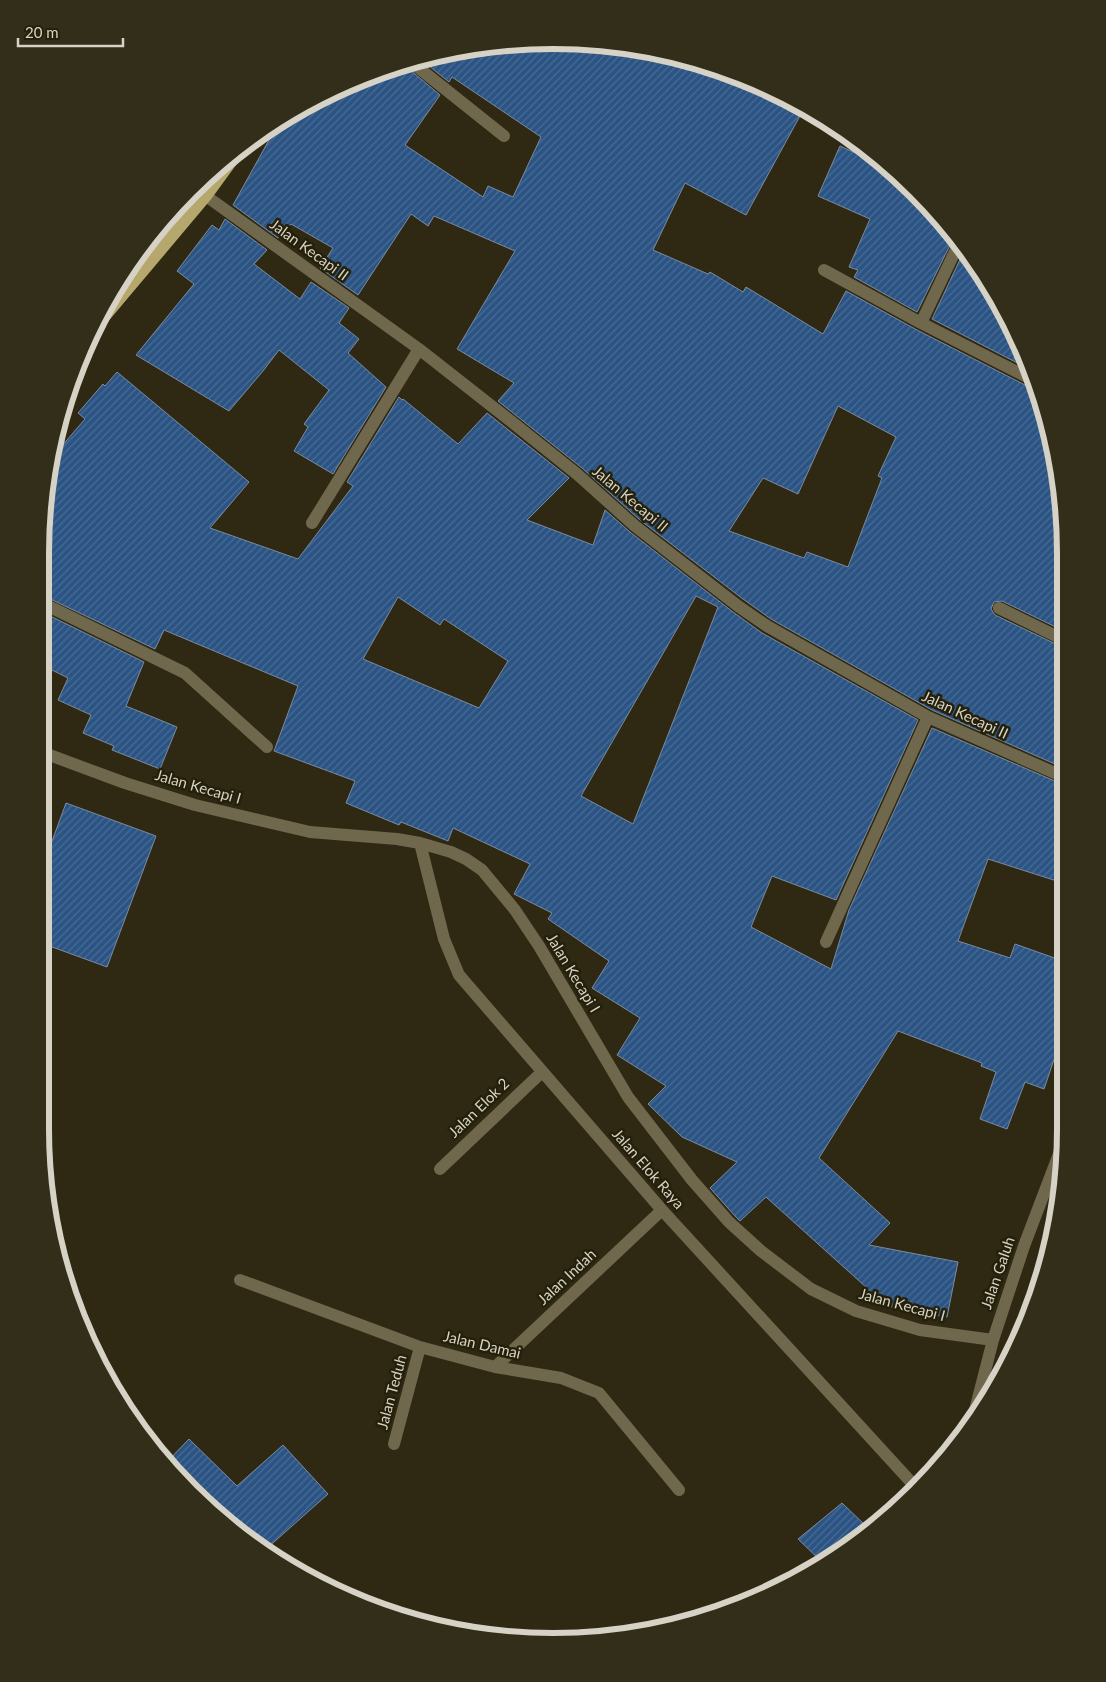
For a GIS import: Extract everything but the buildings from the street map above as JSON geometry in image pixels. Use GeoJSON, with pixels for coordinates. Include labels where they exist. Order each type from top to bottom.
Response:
{"type":"FeatureCollection","features":[{"type":"Feature","properties":{"kind":"main road"},"geometry":{"type":"LineString","coordinates":[[112,308],[206,196],[224,172]]}},
{"type":"Feature","properties":{"kind":"street"},"geometry":{"type":"LineString","coordinates":[[417,68],[504,136]]}},
{"type":"Feature","properties":{"kind":"street","name":"Jalan Kecapi II"},"geometry":{"type":"LineString","coordinates":[[206,196],[419,349],[577,474],[635,526],[738,606],[776,632],[928,717],[1057,773]]}},
{"type":"Feature","properties":{"kind":"street"},"geometry":{"type":"LineString","coordinates":[[921,323],[956,250]]}},
{"type":"Feature","properties":{"kind":"street"},"geometry":{"type":"LineString","coordinates":[[824,270],[921,323],[1024,375]]}},
{"type":"Feature","properties":{"kind":"street"},"geometry":{"type":"LineString","coordinates":[[312,523],[419,349]]}},
{"type":"Feature","properties":{"kind":"street"},"geometry":{"type":"LineString","coordinates":[[49,606],[185,673],[267,747]]}},
{"type":"Feature","properties":{"kind":"street"},"geometry":{"type":"LineString","coordinates":[[999,608],[1057,637]]}},
{"type":"Feature","properties":{"kind":"street"},"geometry":{"type":"LineString","coordinates":[[826,942],[928,717]]}},
{"type":"Feature","properties":{"kind":"street","name":"Jalan Kecapi I"},"geometry":{"type":"LineString","coordinates":[[49,755],[134,786],[195,805],[254,820],[310,832],[420,842],[466,859],[482,870],[500,890],[539,946],[628,1097],[692,1180],[729,1222],[761,1251],[811,1289],[856,1311],[920,1330],[992,1340]]}},
{"type":"Feature","properties":{"kind":"street","name":"Jalan Elok Raya"},"geometry":{"type":"LineString","coordinates":[[420,842],[444,939],[458,975],[662,1210],[911,1482]]}},
{"type":"Feature","properties":{"kind":"street","name":"Jalan Elok 2"},"geometry":{"type":"LineString","coordinates":[[440,1169],[542,1072]]}},
{"type":"Feature","properties":{"kind":"street","name":"Jalan Galuh"},"geometry":{"type":"LineString","coordinates":[[977,1401],[992,1340],[1024,1246],[1056,1162]]}},
{"type":"Feature","properties":{"kind":"street","name":"Jalan Indah"},"geometry":{"type":"LineString","coordinates":[[495,1367],[662,1210]]}},
{"type":"Feature","properties":{"kind":"street","name":"Jalan Damai"},"geometry":{"type":"LineString","coordinates":[[240,1280],[420,1347],[495,1367],[561,1378],[599,1393],[679,1490]]}},
{"type":"Feature","properties":{"kind":"street","name":"Jalan Teduh"},"geometry":{"type":"LineString","coordinates":[[394,1444],[420,1347]]}}]}
